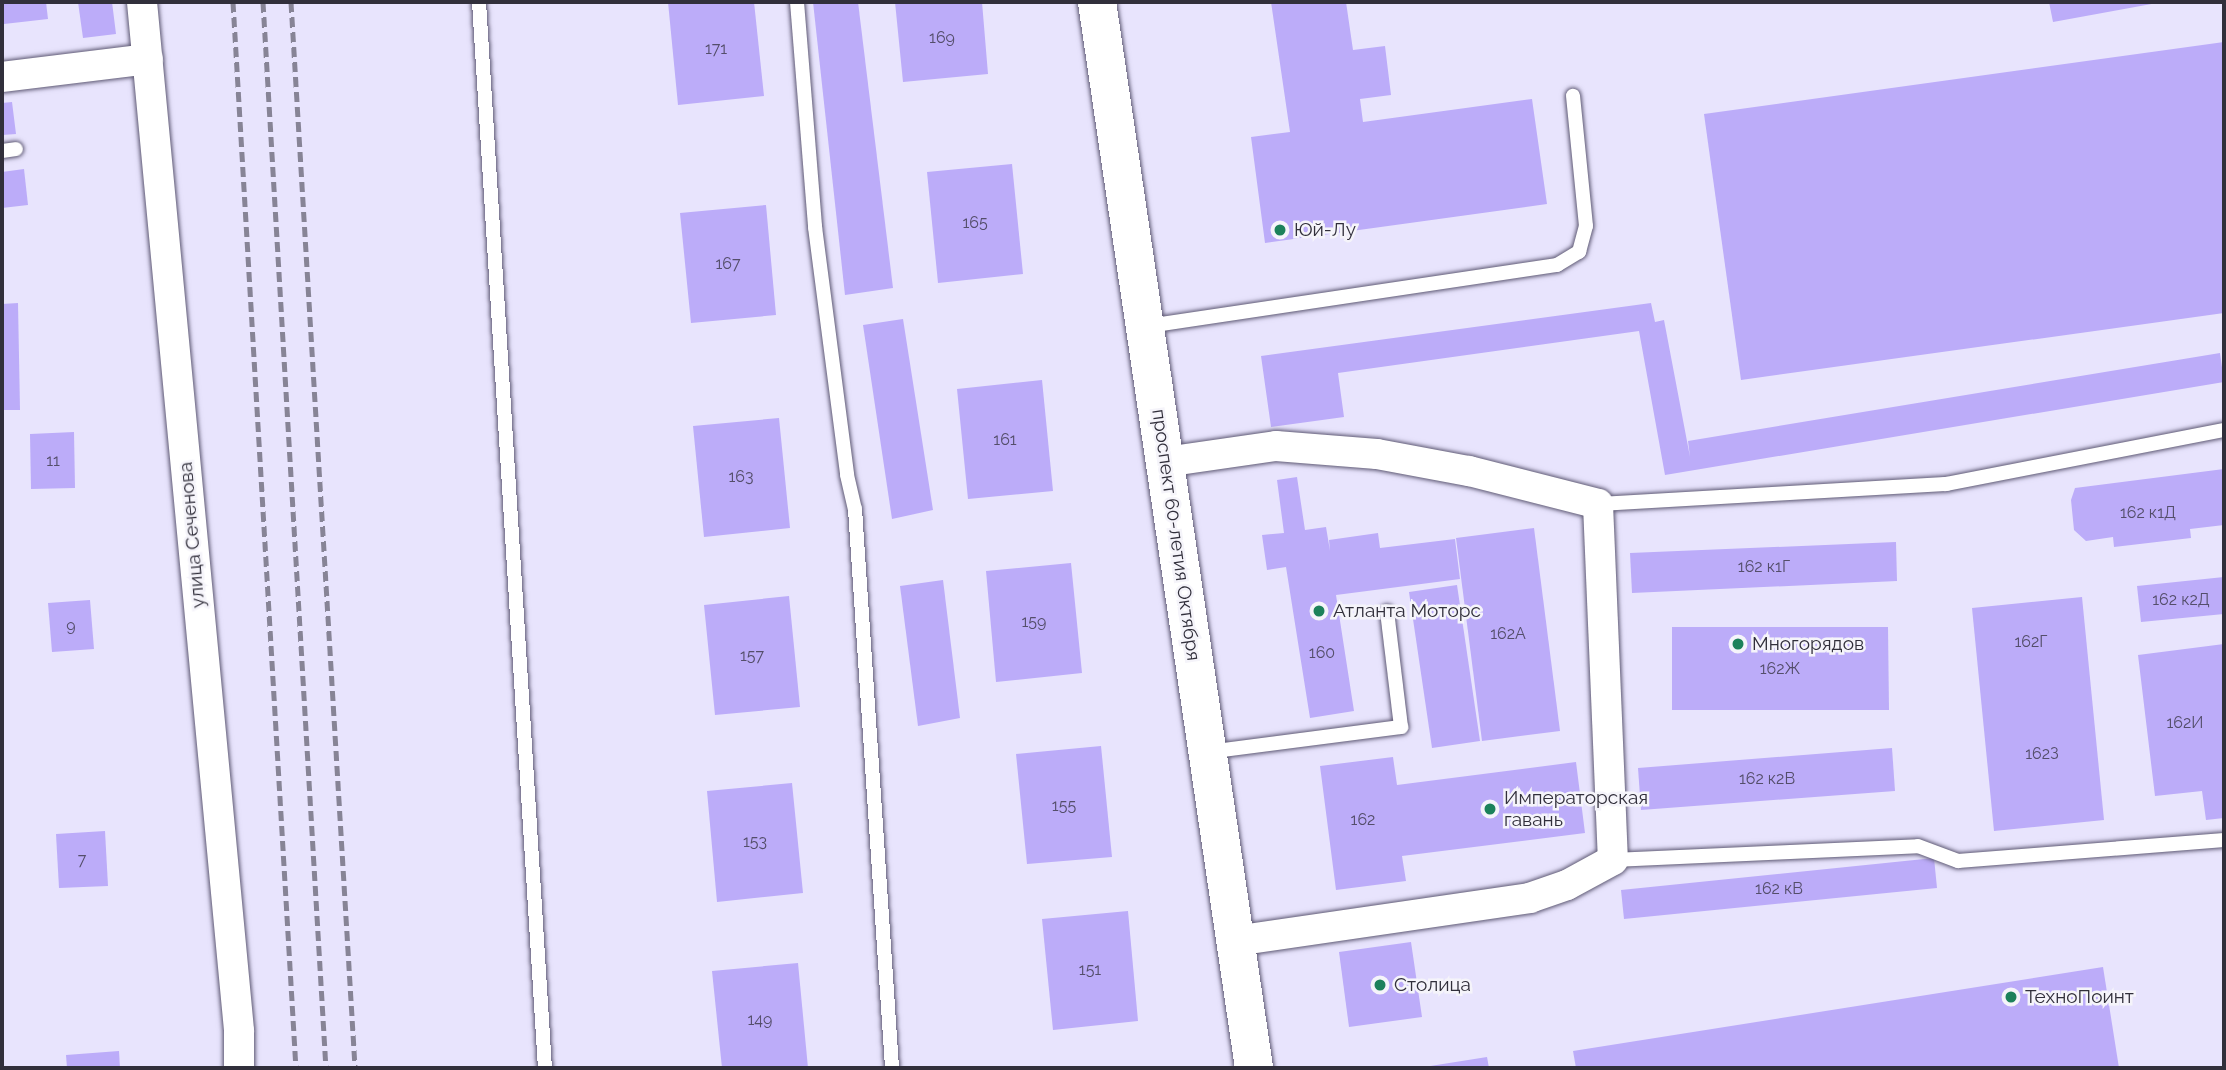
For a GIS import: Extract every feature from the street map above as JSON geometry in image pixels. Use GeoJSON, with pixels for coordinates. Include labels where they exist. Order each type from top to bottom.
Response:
{"type":"FeatureCollection","features":[{"type":"Feature","properties":{"kind":"highway","name":"проспект 60-летия Октября"},"geometry":{"type":"LineString","coordinates":[[1097,2],[1254,1068]]}},
{"type":"Feature","properties":{"kind":"street","name":"улица Сеченова"},"geometry":{"type":"LineString","coordinates":[[142,2],[238,1017],[239,1068]]}},
{"type":"Feature","properties":{"kind":"street"},"geometry":{"type":"LineString","coordinates":[[2,78],[148,59]]}},
{"type":"Feature","properties":{"kind":"street"},"geometry":{"type":"LineString","coordinates":[[1165,462],[1276,446],[1377,454],[1469,471],[1598,504],[1613,860],[1567,885],[1530,898],[1235,941]]}},
{"type":"Feature","properties":{"kind":"lane"},"geometry":{"type":"LineString","coordinates":[[479,2],[545,1068]]}},
{"type":"Feature","properties":{"kind":"lane"},"geometry":{"type":"LineString","coordinates":[[797,2],[815,227],[847,475],[855,509],[892,1068]]}},
{"type":"Feature","properties":{"kind":"lane"},"geometry":{"type":"LineString","coordinates":[[1145,327],[1557,265],[1579,252],[1586,226],[1573,96]]}},
{"type":"Feature","properties":{"kind":"lane"},"geometry":{"type":"LineString","coordinates":[[1598,504],[1945,484],[2224,430]]}},
{"type":"Feature","properties":{"kind":"lane"},"geometry":{"type":"LineString","coordinates":[[1208,752],[1401,727],[1387,612]]}},
{"type":"Feature","properties":{"kind":"lane"},"geometry":{"type":"LineString","coordinates":[[1613,860],[1918,846],[1958,861],[2224,840]]}},
{"type":"Feature","properties":{"kind":"building"},"geometry":{"type":"Polygon","coordinates":[[[2,2],[46,2],[48,19],[4,24],[2,2]]]}},
{"type":"Feature","properties":{"kind":"building"},"geometry":{"type":"Polygon","coordinates":[[[78,2],[112,2],[116,34],[83,38],[78,2]]]}},
{"type":"Feature","properties":{"kind":"building"},"geometry":{"type":"Polygon","coordinates":[[[668,2],[754,2],[764,96],[678,105],[668,2]]]}},
{"type":"Feature","properties":{"kind":"building"},"geometry":{"type":"Polygon","coordinates":[[[813,2],[858,2],[893,288],[845,295],[813,2]]]}},
{"type":"Feature","properties":{"kind":"building"},"geometry":{"type":"Polygon","coordinates":[[[895,2],[982,2],[988,74],[903,82],[895,2]]]}},
{"type":"Feature","properties":{"kind":"building"},"geometry":{"type":"Polygon","coordinates":[[[1271,2],[1346,2],[1353,50],[1385,46],[1391,95],[1360,99],[1363,122],[1532,99],[1547,204],[1265,243],[1251,137],[1290,132],[1271,2]]]}},
{"type":"Feature","properties":{"kind":"building"},"geometry":{"type":"Polygon","coordinates":[[[2049,2],[2157,2],[2157,3],[2053,22],[2049,2]]]}},
{"type":"Feature","properties":{"kind":"building"},"geometry":{"type":"Polygon","coordinates":[[[2224,42],[2224,313],[1741,380],[1704,114],[2224,42]]]}},
{"type":"Feature","properties":{"kind":"building"},"geometry":{"type":"Polygon","coordinates":[[[12,102],[16,134],[2,135],[2,103],[12,102]]]}},
{"type":"Feature","properties":{"kind":"building"},"geometry":{"type":"Polygon","coordinates":[[[1012,164],[1023,274],[938,283],[927,172],[1012,164]]]}},
{"type":"Feature","properties":{"kind":"building"},"geometry":{"type":"Polygon","coordinates":[[[24,169],[28,205],[2,208],[2,172],[24,169]]]}},
{"type":"Feature","properties":{"kind":"building"},"geometry":{"type":"Polygon","coordinates":[[[766,205],[776,315],[691,323],[680,213],[766,205]]]}},
{"type":"Feature","properties":{"kind":"building"},"geometry":{"type":"Polygon","coordinates":[[[18,303],[20,410],[2,410],[2,304],[18,303]]]}},
{"type":"Feature","properties":{"kind":"building"},"geometry":{"type":"Polygon","coordinates":[[[1651,303],[1655,322],[1664,320],[1690,457],[1688,441],[2220,353],[2224,382],[1665,475],[1639,331],[1338,373],[1344,417],[1271,427],[1261,356],[1651,303]]]}},
{"type":"Feature","properties":{"kind":"building"},"geometry":{"type":"Polygon","coordinates":[[[903,319],[933,510],[892,519],[863,325],[903,319]]]}},
{"type":"Feature","properties":{"kind":"building"},"geometry":{"type":"Polygon","coordinates":[[[1042,380],[1053,491],[968,499],[957,389],[1042,380]]]}},
{"type":"Feature","properties":{"kind":"building"},"geometry":{"type":"Polygon","coordinates":[[[779,418],[790,528],[704,537],[693,426],[779,418]]]}},
{"type":"Feature","properties":{"kind":"building"},"geometry":{"type":"Polygon","coordinates":[[[74,432],[75,488],[31,489],[30,434],[74,432]]]}},
{"type":"Feature","properties":{"kind":"building"},"geometry":{"type":"Polygon","coordinates":[[[2224,469],[2224,525],[2190,529],[2191,538],[2114,547],[2113,537],[2086,541],[2074,530],[2071,500],[2075,488],[2224,469]]]}},
{"type":"Feature","properties":{"kind":"building"},"geometry":{"type":"Polygon","coordinates":[[[1297,477],[1305,530],[1326,527],[1330,551],[1329,540],[1378,533],[1380,548],[1455,539],[1460,579],[1336,595],[1354,711],[1310,718],[1286,567],[1267,570],[1262,535],[1284,533],[1277,480],[1297,477]]]}},
{"type":"Feature","properties":{"kind":"building"},"geometry":{"type":"Polygon","coordinates":[[[1534,528],[1560,731],[1482,741],[1456,538],[1534,528]]]}},
{"type":"Feature","properties":{"kind":"building"},"geometry":{"type":"Polygon","coordinates":[[[1896,542],[1897,581],[1632,593],[1630,553],[1896,542]]]}},
{"type":"Feature","properties":{"kind":"building"},"geometry":{"type":"Polygon","coordinates":[[[1071,563],[1082,673],[996,682],[986,571],[1071,563]]]}},
{"type":"Feature","properties":{"kind":"building"},"geometry":{"type":"Polygon","coordinates":[[[2224,577],[2224,614],[2141,622],[2137,586],[2224,577]]]}},
{"type":"Feature","properties":{"kind":"building"},"geometry":{"type":"Polygon","coordinates":[[[943,580],[960,718],[918,726],[900,586],[943,580]]]}},
{"type":"Feature","properties":{"kind":"building"},"geometry":{"type":"Polygon","coordinates":[[[1457,585],[1480,741],[1432,748],[1409,592],[1457,585]]]}},
{"type":"Feature","properties":{"kind":"building"},"geometry":{"type":"Polygon","coordinates":[[[789,596],[800,707],[715,715],[704,605],[789,596]]]}},
{"type":"Feature","properties":{"kind":"building"},"geometry":{"type":"Polygon","coordinates":[[[2082,597],[2104,820],[1994,831],[1972,608],[2082,597]]]}},
{"type":"Feature","properties":{"kind":"building"},"geometry":{"type":"Polygon","coordinates":[[[90,600],[94,649],[52,652],[48,603],[90,600]]]}},
{"type":"Feature","properties":{"kind":"building"},"geometry":{"type":"Polygon","coordinates":[[[1672,627],[1888,627],[1889,710],[1672,710],[1672,627]]]}},
{"type":"Feature","properties":{"kind":"building"},"geometry":{"type":"Polygon","coordinates":[[[2224,644],[2224,818],[2206,820],[2202,791],[2155,796],[2138,655],[2224,644]]]}},
{"type":"Feature","properties":{"kind":"building"},"geometry":{"type":"Polygon","coordinates":[[[1101,746],[1112,857],[1027,864],[1016,754],[1101,746]]]}},
{"type":"Feature","properties":{"kind":"building"},"geometry":{"type":"Polygon","coordinates":[[[1892,748],[1895,791],[1641,810],[1638,768],[1892,748]]]}},
{"type":"Feature","properties":{"kind":"building"},"geometry":{"type":"Polygon","coordinates":[[[1393,757],[1397,785],[1576,762],[1585,833],[1402,856],[1406,881],[1336,890],[1320,766],[1393,757]]]}},
{"type":"Feature","properties":{"kind":"building"},"geometry":{"type":"Polygon","coordinates":[[[792,783],[803,893],[717,902],[707,791],[792,783]]]}},
{"type":"Feature","properties":{"kind":"building"},"geometry":{"type":"Polygon","coordinates":[[[105,831],[108,886],[59,888],[56,834],[105,831]]]}},
{"type":"Feature","properties":{"kind":"building"},"geometry":{"type":"Polygon","coordinates":[[[1934,858],[1937,888],[1624,919],[1621,890],[1934,858]]]}},
{"type":"Feature","properties":{"kind":"building"},"geometry":{"type":"Polygon","coordinates":[[[1128,911],[1138,1021],[1053,1030],[1042,919],[1128,911]]]}},
{"type":"Feature","properties":{"kind":"building","name":"Столица"},"geometry":{"type":"Polygon","coordinates":[[[1411,942],[1422,1017],[1349,1027],[1339,952],[1411,942]]]}},
{"type":"Feature","properties":{"kind":"building"},"geometry":{"type":"Polygon","coordinates":[[[798,963],[808,1068],[722,1068],[712,971],[798,963]]]}},
{"type":"Feature","properties":{"kind":"building","name":"ТехноПоинт"},"geometry":{"type":"Polygon","coordinates":[[[2103,967],[2119,1068],[1576,1068],[1573,1051],[2103,967]]]}},
{"type":"Feature","properties":{"kind":"building"},"geometry":{"type":"Polygon","coordinates":[[[119,1051],[120,1068],[67,1068],[66,1055],[119,1051]]]}},
{"type":"Feature","properties":{"kind":"building"},"geometry":{"type":"Polygon","coordinates":[[[1487,1057],[1489,1068],[1424,1068],[1424,1067],[1487,1057]]]}},
{"type":"Feature","properties":{"kind":"railway"},"geometry":{"type":"LineString","coordinates":[[233,2],[296,1068]]}},
{"type":"Feature","properties":{"kind":"railway"},"geometry":{"type":"LineString","coordinates":[[263,2],[326,1068]]}},
{"type":"Feature","properties":{"kind":"railway"},"geometry":{"type":"LineString","coordinates":[[291,2],[355,1068]]}},
{"type":"Feature","properties":{"kind":"place","name":"Юй-Лу"},"geometry":{"type":"Point","coordinates":[1280,230]}},
{"type":"Feature","properties":{"kind":"place","name":"Атланта Моторс"},"geometry":{"type":"Point","coordinates":[1319,611]}},
{"type":"Feature","properties":{"kind":"place","name":"Многорядов"},"geometry":{"type":"Point","coordinates":[1738,644]}},
{"type":"Feature","properties":{"kind":"place","name":"Императорская гавань"},"geometry":{"type":"Point","coordinates":[1490,809]}},
{"type":"Feature","properties":{"kind":"place","name":"Столица"},"geometry":{"type":"Point","coordinates":[1380,985]}},
{"type":"Feature","properties":{"kind":"place","name":"ТехноПоинт"},"geometry":{"type":"Point","coordinates":[2011,997]}}]}
